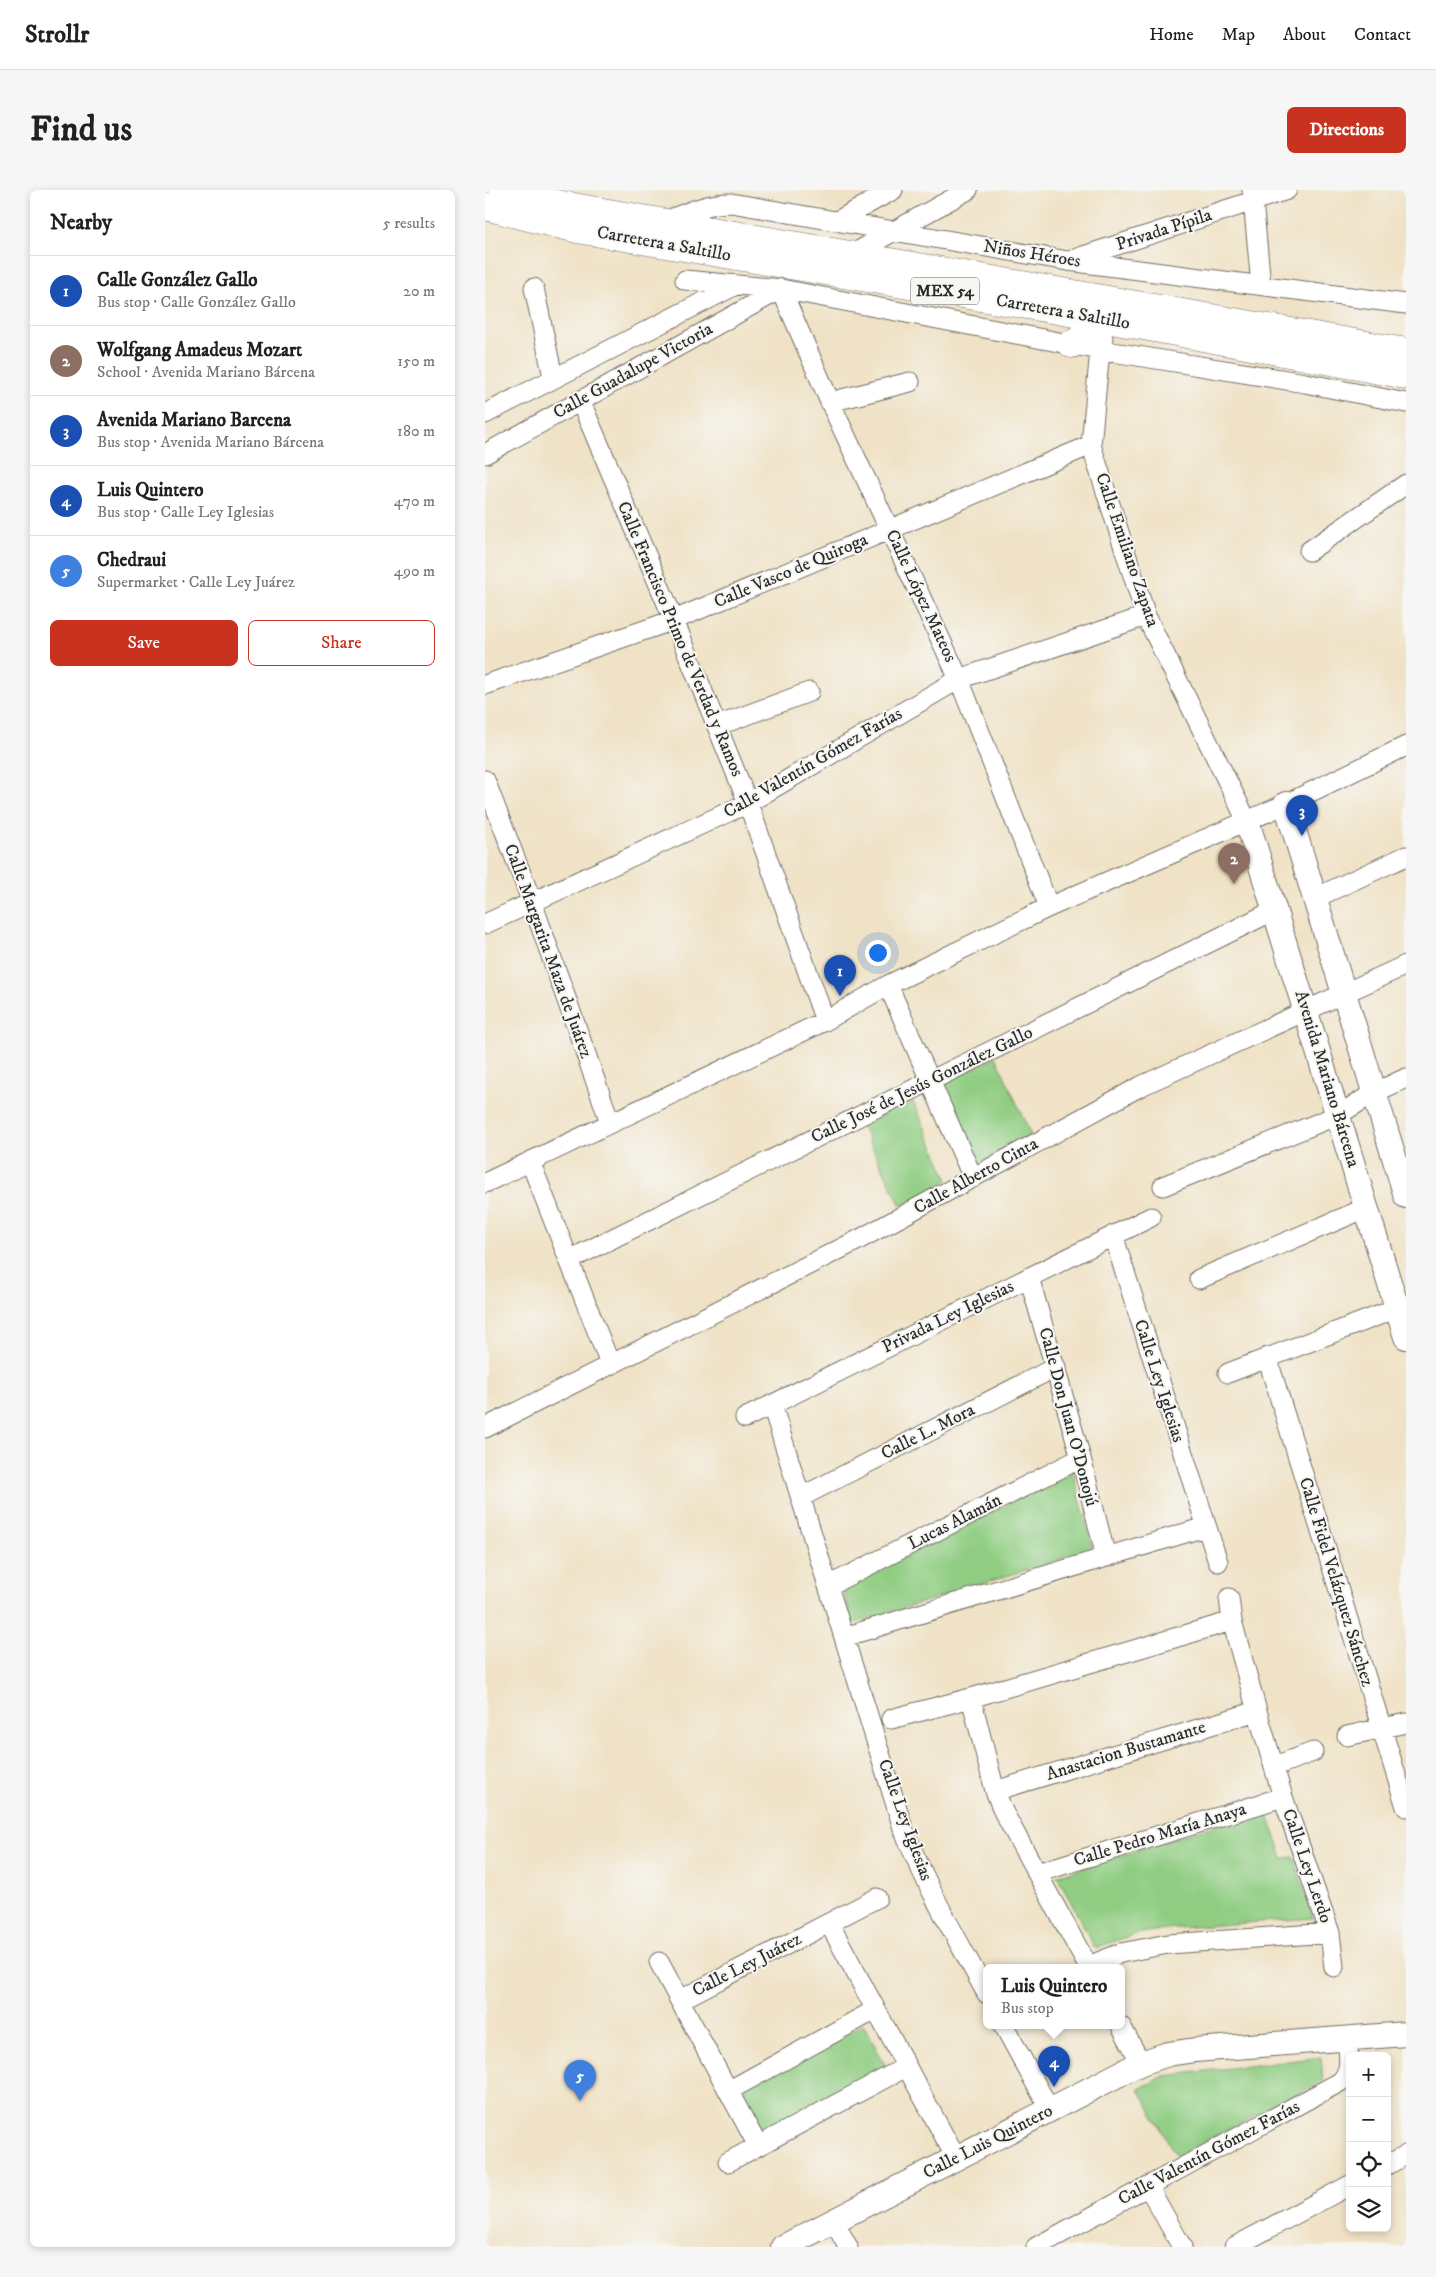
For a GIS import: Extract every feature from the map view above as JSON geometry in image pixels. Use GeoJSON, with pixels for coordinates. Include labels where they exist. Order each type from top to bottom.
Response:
{"type":"FeatureCollection","features":[{"type":"Feature","properties":{"kind":"main road","name":"Carretera a Saltillo"},"geometry":{"type":"LineString","coordinates":[[499,194],[540,221],[577,229],[1108,320],[1406,374]]}},
{"type":"Feature","properties":{"kind":"main road","name":"Carretera a Saltillo"},"geometry":{"type":"LineString","coordinates":[[499,194],[1406,352]]}},
{"type":"Feature","properties":{"kind":"main road"},"geometry":{"type":"LineString","coordinates":[[1072,344],[1108,320]]}},
{"type":"Feature","properties":{"kind":"street"},"geometry":{"type":"LineString","coordinates":[[837,221],[893,190]]}},
{"type":"Feature","properties":{"kind":"street"},"geometry":{"type":"LineString","coordinates":[[851,255],[968,190]]}},
{"type":"Feature","properties":{"kind":"street","name":"Privada Pípila"},"geometry":{"type":"LineString","coordinates":[[1068,261],[1252,196],[1287,190]]}},
{"type":"Feature","properties":{"kind":"street"},"geometry":{"type":"LineString","coordinates":[[1252,196],[1261,286]]}},
{"type":"Feature","properties":{"kind":"street","name":"Niños Héroes"},"geometry":{"type":"LineString","coordinates":[[663,222],[716,203],[731,203],[1068,261],[1406,304]]}},
{"type":"Feature","properties":{"kind":"street"},"geometry":{"type":"LineString","coordinates":[[485,221],[540,221]]}},
{"type":"Feature","properties":{"kind":"street"},"geometry":{"type":"LineString","coordinates":[[685,280],[781,289],[1100,350],[1305,383],[1406,403]]}},
{"type":"Feature","properties":{"kind":"street","name":"Calle Guadalupe Victoria"},"geometry":{"type":"LineString","coordinates":[[485,414],[734,286]]}},
{"type":"Feature","properties":{"kind":"street"},"geometry":{"type":"LineString","coordinates":[[534,288],[553,378]]}},
{"type":"Feature","properties":{"kind":"street","name":"Calle Guadalupe Victoria"},"geometry":{"type":"LineString","coordinates":[[485,454],[781,289]]}},
{"type":"Feature","properties":{"kind":"street","name":"Calle López Mateos"},"geometry":{"type":"LineString","coordinates":[[781,289],[829,402],[959,679],[1049,907]]}},
{"type":"Feature","properties":{"kind":"street","name":"Calle Emiliano Zapata"},"geometry":{"type":"LineString","coordinates":[[1108,320],[1100,350],[1091,444],[1146,616],[1247,821]]}},
{"type":"Feature","properties":{"kind":"street"},"geometry":{"type":"LineString","coordinates":[[829,402],[910,382]]}},
{"type":"Feature","properties":{"kind":"street","name":"Calle Francisco Primo de Verdad y Ramos"},"geometry":{"type":"LineString","coordinates":[[580,400],[674,620],[748,803],[825,1021]]}},
{"type":"Feature","properties":{"kind":"street","name":"Calle Vasco de Quiroga"},"geometry":{"type":"LineString","coordinates":[[485,685],[674,620],[1091,444]]}},
{"type":"Feature","properties":{"kind":"street"},"geometry":{"type":"LineString","coordinates":[[1309,551],[1406,484]]}},
{"type":"Feature","properties":{"kind":"street","name":"Calle Valentín Gómez Farías"},"geometry":{"type":"LineString","coordinates":[[485,924],[748,803],[959,679],[1146,616]]}},
{"type":"Feature","properties":{"kind":"street"},"geometry":{"type":"LineString","coordinates":[[717,726],[809,692]]}},
{"type":"Feature","properties":{"kind":"street"},"geometry":{"type":"LineString","coordinates":[[485,1183],[825,1021],[888,985],[1049,907],[1286,804],[1406,746]]}},
{"type":"Feature","properties":{"kind":"street","name":"Calle Margarita Maza de Juárez"},"geometry":{"type":"LineString","coordinates":[[485,780],[532,902],[610,1122]]}},
{"type":"Feature","properties":{"kind":"street"},"geometry":{"type":"LineString","coordinates":[[1286,804],[1406,1196]]}},
{"type":"Feature","properties":{"kind":"street","name":"Avenida Mariano Bárcena"},"geometry":{"type":"LineString","coordinates":[[1247,821],[1366,1208],[1402,1307],[1406,1337]]}},
{"type":"Feature","properties":{"kind":"street"},"geometry":{"type":"LineString","coordinates":[[1315,898],[1406,856]]}},
{"type":"Feature","properties":{"kind":"street","name":"Calle José de Jesús González Gallo"},"geometry":{"type":"LineString","coordinates":[[569,1260],[1275,910]]}},
{"type":"Feature","properties":{"kind":"street","name":"Calle Alberto Cinta"},"geometry":{"type":"LineString","coordinates":[[485,1428],[861,1240],[1141,1086],[1406,965]]}},
{"type":"Feature","properties":{"kind":"street"},"geometry":{"type":"LineString","coordinates":[[888,985],[973,1178]]}},
{"type":"Feature","properties":{"kind":"street"},"geometry":{"type":"LineString","coordinates":[[1163,1186],[1338,1115],[1374,1093],[1406,1078]]}},
{"type":"Feature","properties":{"kind":"street"},"geometry":{"type":"LineString","coordinates":[[530,1161],[610,1364]]}},
{"type":"Feature","properties":{"kind":"street"},"geometry":{"type":"LineString","coordinates":[[1199,1279],[1366,1208]]}},
{"type":"Feature","properties":{"kind":"street","name":"Privada Ley Iglesias"},"geometry":{"type":"LineString","coordinates":[[745,1418],[1151,1216]]}},
{"type":"Feature","properties":{"kind":"street","name":"Calle Ley Iglesias"},"geometry":{"type":"LineString","coordinates":[[1113,1235],[1218,1562]]}},
{"type":"Feature","properties":{"kind":"street","name":"Calle Don Juan O'Donojú"},"geometry":{"type":"LineString","coordinates":[[1029,1277],[1056,1367],[1106,1557]]}},
{"type":"Feature","properties":{"kind":"street"},"geometry":{"type":"LineString","coordinates":[[1228,1373],[1402,1307]]}},
{"type":"Feature","properties":{"kind":"street","name":"Calle Fidel Velázquez Sánchez"},"geometry":{"type":"LineString","coordinates":[[1267,1357],[1406,1807]]}},
{"type":"Feature","properties":{"kind":"street","name":"Calle L. Mora"},"geometry":{"type":"LineString","coordinates":[[801,1497],[1056,1367]]}},
{"type":"Feature","properties":{"kind":"street","name":"Calle Ley Iglesias"},"geometry":{"type":"LineString","coordinates":[[772,1404],[903,1828],[915,1858],[940,1909],[983,1987]]}},
{"type":"Feature","properties":{"kind":"street","name":"Lucas Alamán"},"geometry":{"type":"LineString","coordinates":[[828,1586],[1081,1458]]}},
{"type":"Feature","properties":{"kind":"street"},"geometry":{"type":"LineString","coordinates":[[844,1637],[1205,1526]]}},
{"type":"Feature","properties":{"kind":"street","name":"Calle Ley Lerdo"},"geometry":{"type":"LineString","coordinates":[[1096,1964],[1121,1953],[1168,1944],[1330,1933],[1283,1797],[1257,1711],[1232,1621],[1229,1598]]}},
{"type":"Feature","properties":{"kind":"street"},"geometry":{"type":"LineString","coordinates":[[891,1719],[971,1698],[1232,1621]]}},
{"type":"Feature","properties":{"kind":"street","name":"Calle Ley Lerdo"},"geometry":{"type":"LineString","coordinates":[[971,1698],[995,1791],[1012,1828],[1087,1964]]}},
{"type":"Feature","properties":{"kind":"street","name":"Anastacion Bustamante"},"geometry":{"type":"LineString","coordinates":[[995,1791],[1257,1711]]}},
{"type":"Feature","properties":{"kind":"street"},"geometry":{"type":"LineString","coordinates":[[1347,1736],[1406,1723]]}},
{"type":"Feature","properties":{"kind":"street"},"geometry":{"type":"LineString","coordinates":[[1275,1766],[1313,1752]]}},
{"type":"Feature","properties":{"kind":"street","name":"Calle Pedro María Anaya"},"geometry":{"type":"LineString","coordinates":[[1037,1873],[1283,1797]]}},
{"type":"Feature","properties":{"kind":"street","name":"Calle Ley Juárez"},"geometry":{"type":"LineString","coordinates":[[758,2146],[679,2000],[877,1898]]}},
{"type":"Feature","properties":{"kind":"street"},"geometry":{"type":"LineString","coordinates":[[829,1924],[956,2158]]}},
{"type":"Feature","properties":{"kind":"street"},"geometry":{"type":"LineString","coordinates":[[1330,1933],[1333,1967]]}},
{"type":"Feature","properties":{"kind":"street"},"geometry":{"type":"LineString","coordinates":[[659,1962],[679,2000]]}},
{"type":"Feature","properties":{"kind":"street"},"geometry":{"type":"LineString","coordinates":[[728,2091],[875,2010]]}},
{"type":"Feature","properties":{"kind":"street"},"geometry":{"type":"LineString","coordinates":[[1006,2029],[1050,2110]]}},
{"type":"Feature","properties":{"kind":"street"},"geometry":{"type":"LineString","coordinates":[[1123,2029],[1141,2062]]}},
{"type":"Feature","properties":{"kind":"street","name":"Calle Luis Quintero"},"geometry":{"type":"LineString","coordinates":[[783,2247],[1141,2062],[1168,2054],[1195,2050],[1406,2034]]}},
{"type":"Feature","properties":{"kind":"street","name":"Calle Valentín Gómez Farías"},"geometry":{"type":"LineString","coordinates":[[1036,2247],[1340,2082],[1346,2076],[1349,2069],[1347,2038]]}},
{"type":"Feature","properties":{"kind":"street"},"geometry":{"type":"LineString","coordinates":[[728,2162],[906,2067]]}},
{"type":"Feature","properties":{"kind":"street"},"geometry":{"type":"LineString","coordinates":[[1391,2164],[1406,2156]]}},
{"type":"Feature","properties":{"kind":"street"},"geometry":{"type":"LineString","coordinates":[[1148,2186],[1182,2247]]}},
{"type":"Feature","properties":{"kind":"street"},"geometry":{"type":"LineString","coordinates":[[1234,2247],[1346,2187]]}},
{"type":"Feature","properties":{"kind":"street"},"geometry":{"type":"LineString","coordinates":[[834,2221],[848,2247]]}},
{"type":"Feature","properties":{"kind":"green space"},"geometry":{"type":"Polygon","coordinates":[[[996,1057],[1031,1135],[977,1164],[941,1084],[996,1057]]]}},
{"type":"Feature","properties":{"kind":"green space"},"geometry":{"type":"Polygon","coordinates":[[[912,1099],[948,1180],[901,1206],[861,1125],[912,1099]]]}},
{"type":"Feature","properties":{"kind":"green space"},"geometry":{"type":"Polygon","coordinates":[[[1073,1471],[1093,1549],[853,1624],[842,1589],[1073,1471]]]}},
{"type":"Feature","properties":{"kind":"green space"},"geometry":{"type":"Polygon","coordinates":[[[1266,1809],[1283,1858],[1294,1857],[1313,1918],[1166,1929],[1136,1934],[1095,1948],[1057,1876],[1266,1809]]]}},
{"type":"Feature","properties":{"kind":"green space"},"geometry":{"type":"Polygon","coordinates":[[[863,2024],[888,2070],[762,2138],[738,2092],[863,2024]]]}},
{"type":"Feature","properties":{"kind":"green space"},"geometry":{"type":"Polygon","coordinates":[[[1321,2057],[1323,2081],[1176,2156],[1139,2089],[1164,2076],[1321,2057]]]}},
{"type":"Feature","properties":{"kind":"place","name":"Avenida Mariano Barcena"},"geometry":{"type":"Point","coordinates":[1302,836]}},
{"type":"Feature","properties":{"kind":"place","name":"Wolfgang Amadeus Mozart"},"geometry":{"type":"Point","coordinates":[1234,884]}},
{"type":"Feature","properties":{"kind":"place","name":"Calle González Gallo"},"geometry":{"type":"Point","coordinates":[840,996]}},
{"type":"Feature","properties":{"kind":"place","name":"Luis Quintero"},"geometry":{"type":"Point","coordinates":[1054,2087]}},
{"type":"Feature","properties":{"kind":"place","name":"Chedraui"},"geometry":{"type":"Point","coordinates":[580,2101]}}]}
